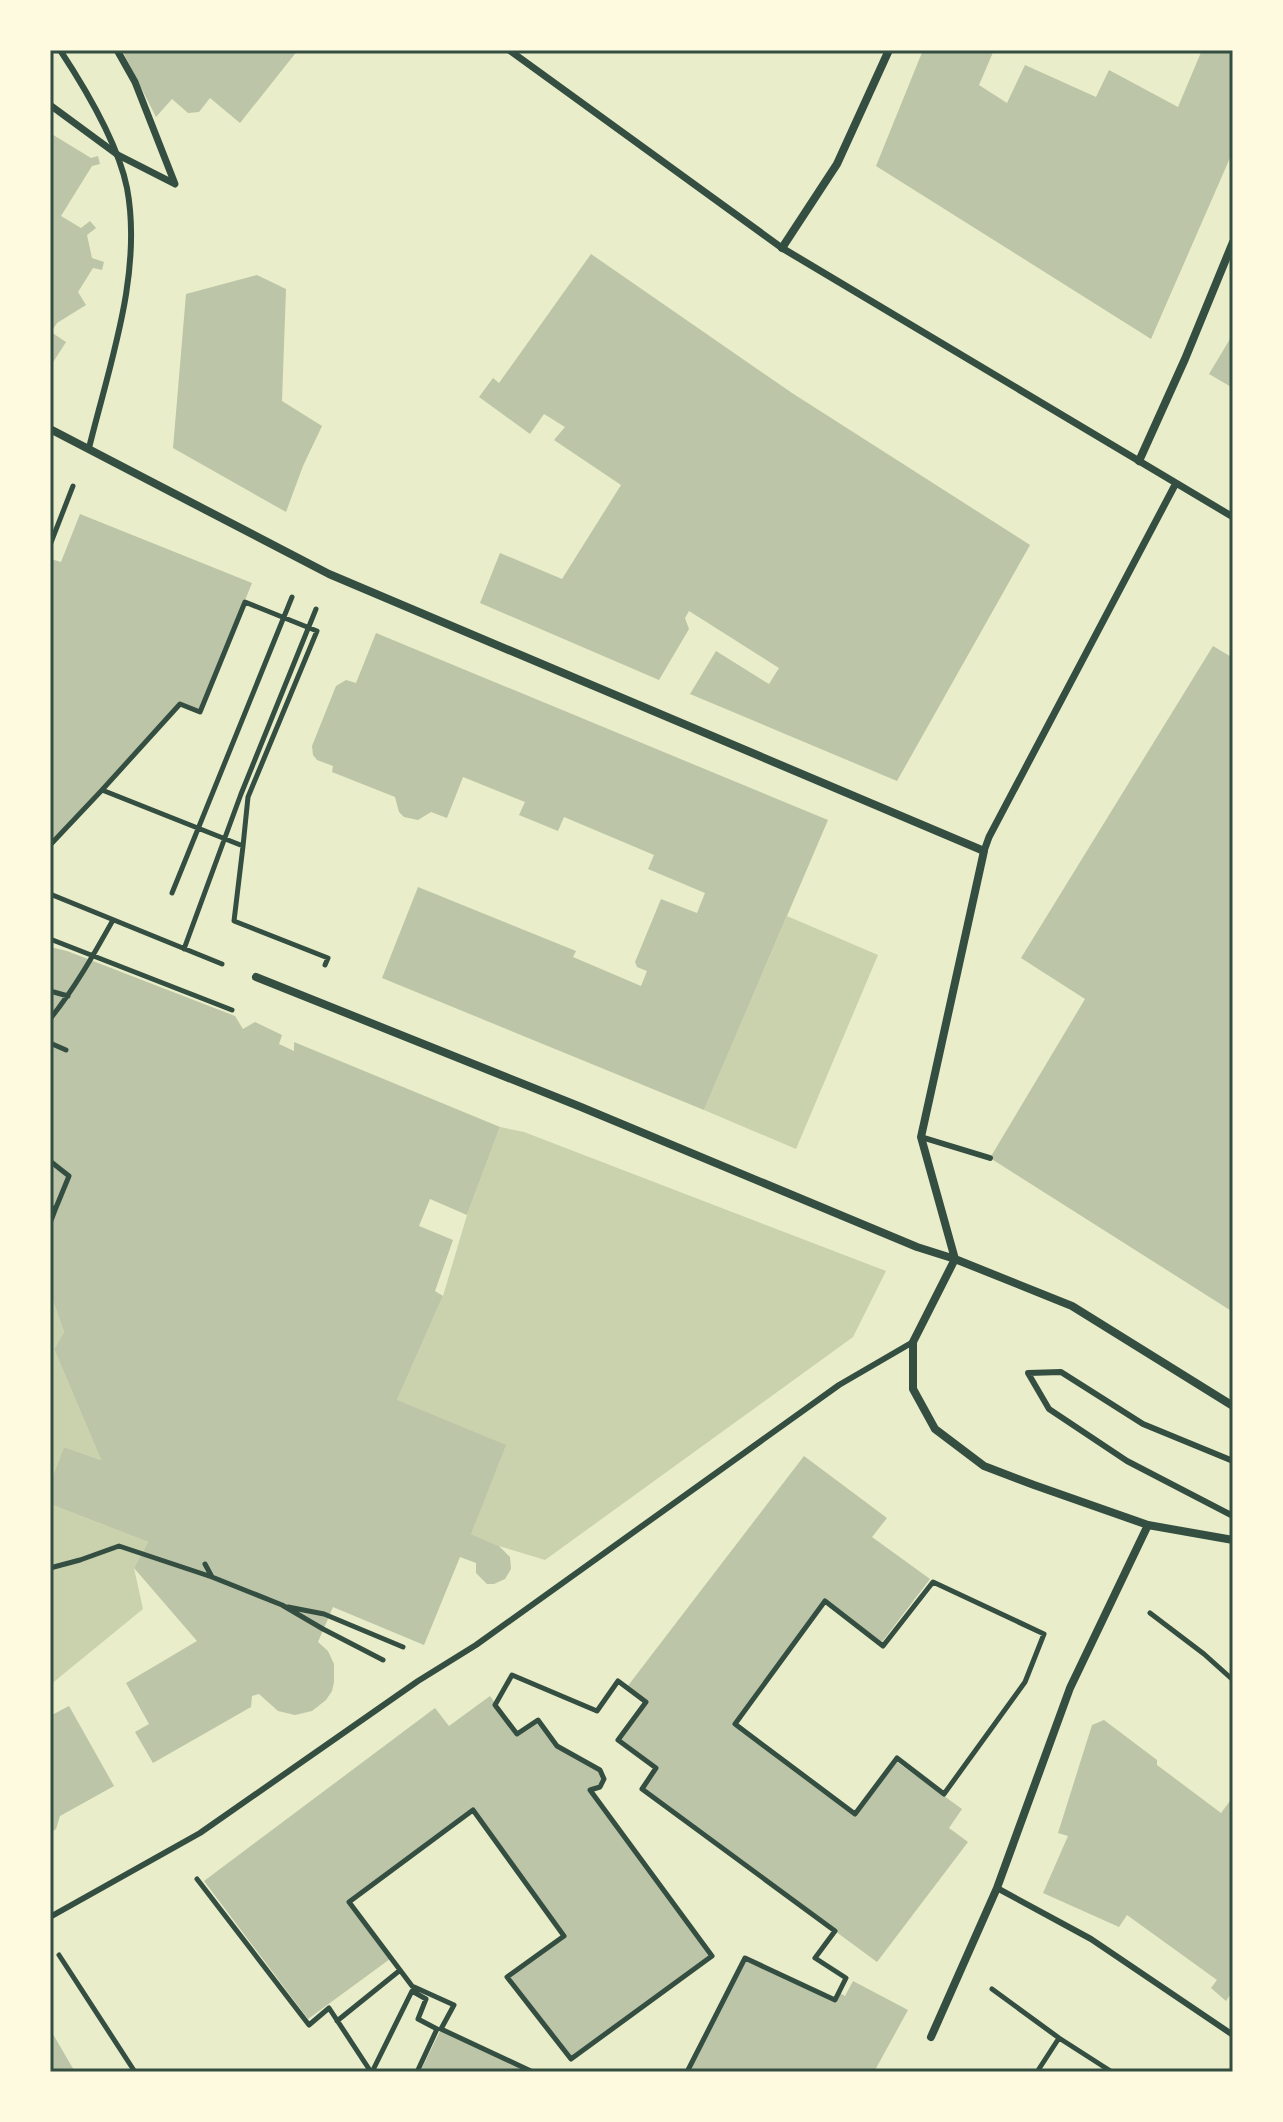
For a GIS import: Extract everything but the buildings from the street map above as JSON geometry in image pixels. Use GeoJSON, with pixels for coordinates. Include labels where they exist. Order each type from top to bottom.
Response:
{"type":"FeatureCollection","features":[{"type":"Feature","properties":{"kind":"street"},"geometry":{"type":"LineString","coordinates":[[50,105],[118,155],[175,184],[135,82],[117,50]]}},
{"type":"Feature","properties":{"kind":"street"},"geometry":{"type":"LineString","coordinates":[[509,50],[782,248],[1233,517]]}},
{"type":"Feature","properties":{"kind":"street"},"geometry":{"type":"LineString","coordinates":[[782,248],[837,164],[889,50]]}},
{"type":"Feature","properties":{"kind":"street"},"geometry":{"type":"LineString","coordinates":[[1139,461],[1233,242]]}},
{"type":"Feature","properties":{"kind":"street"},"geometry":{"type":"LineString","coordinates":[[50,429],[329,574],[984,851]]}},
{"type":"Feature","properties":{"kind":"street"},"geometry":{"type":"LineString","coordinates":[[1176,483],[984,851],[921,1137],[955,1259],[913,1342],[913,1389],[935,1429],[984,1466],[1148,1525],[1233,1540]]}},
{"type":"Feature","properties":{"kind":"street"},"geometry":{"type":"LineString","coordinates":[[256,977],[581,1107],[917,1247],[1072,1306],[1233,1406]]}},
{"type":"Feature","properties":{"kind":"street"},"geometry":{"type":"LineString","coordinates":[[931,2037],[997,1888],[1070,1688],[1148,1525]]}},
{"type":"Feature","properties":{"kind":"lane"},"geometry":{"type":"LineString","coordinates":[[60,50],[80,80],[118,155],[127,187],[131,222],[132,258],[89,448]]}},
{"type":"Feature","properties":{"kind":"lane"},"geometry":{"type":"LineString","coordinates":[[921,1137],[990,1158]]}},
{"type":"Feature","properties":{"kind":"lane"},"geometry":{"type":"LineString","coordinates":[[50,1917],[200,1833],[418,1681],[476,1645],[839,1385],[913,1342]]}},
{"type":"Feature","properties":{"kind":"lane"},"geometry":{"type":"LineString","coordinates":[[1233,1461],[1143,1424],[1061,1372],[1028,1373],[1049,1409],[1127,1461],[1233,1516]]}},
{"type":"Feature","properties":{"kind":"lane"},"geometry":{"type":"LineString","coordinates":[[997,1888],[1091,1939],[1233,2035]]}},
{"type":"Feature","properties":{"kind":"path"},"geometry":{"type":"LineString","coordinates":[[50,545],[89,448]]}},
{"type":"Feature","properties":{"kind":"path"},"geometry":{"type":"LineString","coordinates":[[172,893],[307,562]]}},
{"type":"Feature","properties":{"kind":"path"},"geometry":{"type":"LineString","coordinates":[[50,843],[180,704],[200,712],[245,602],[317,631],[248,797],[234,921],[328,958],[311,1000]]}},
{"type":"Feature","properties":{"kind":"path"},"geometry":{"type":"LineString","coordinates":[[184,949],[241,794],[309,627]]}},
{"type":"Feature","properties":{"kind":"path"},"geometry":{"type":"LineString","coordinates":[[102,790],[243,846]]}},
{"type":"Feature","properties":{"kind":"path"},"geometry":{"type":"LineString","coordinates":[[50,894],[256,977]]}},
{"type":"Feature","properties":{"kind":"path"},"geometry":{"type":"LineString","coordinates":[[50,1019],[68,996],[113,920]]}},
{"type":"Feature","properties":{"kind":"path"},"geometry":{"type":"LineString","coordinates":[[50,939],[239,1013]]}},
{"type":"Feature","properties":{"kind":"path"},"geometry":{"type":"LineString","coordinates":[[50,991],[68,996]]}},
{"type":"Feature","properties":{"kind":"path"},"geometry":{"type":"LineString","coordinates":[[50,1043],[66,1050]]}},
{"type":"Feature","properties":{"kind":"path"},"geometry":{"type":"LineString","coordinates":[[50,1161],[69,1176],[53,1208],[50,1223]]}},
{"type":"Feature","properties":{"kind":"path"},"geometry":{"type":"LineString","coordinates":[[50,1568],[119,1546],[212,1577],[282,1605],[366,1650]]}},
{"type":"Feature","properties":{"kind":"path"},"geometry":{"type":"LineString","coordinates":[[205,1564],[212,1577]]}},
{"type":"Feature","properties":{"kind":"path"},"geometry":{"type":"LineString","coordinates":[[933,1582],[1044,1634],[1025,1682],[944,1794],[897,1758],[855,1814],[735,1724],[825,1601],[883,1646],[933,1582]]}},
{"type":"Feature","properties":{"kind":"path"},"geometry":{"type":"LineString","coordinates":[[1118,1588],[1233,1680]]}},
{"type":"Feature","properties":{"kind":"path"},"geometry":{"type":"LineString","coordinates":[[282,1605],[324,1614],[396,1644]]}},
{"type":"Feature","properties":{"kind":"path"},"geometry":{"type":"LineString","coordinates":[[533,2072],[441,2029],[454,2005],[412,1986],[349,1902],[473,1810],[564,1936],[507,1977],[571,2059],[712,1956],[590,1790],[600,1787],[604,1779],[600,1770],[557,1746],[538,1720],[517,1734],[495,1705],[512,1675],[597,1711],[618,1681],[646,1702],[618,1740],[656,1768],[642,1789],[835,1931],[815,1958],[846,1978],[835,2000],[745,1958],[687,2072]]}},
{"type":"Feature","properties":{"kind":"path"},"geometry":{"type":"LineString","coordinates":[[193,1874],[309,2025],[329,2008],[372,2072],[412,1991],[426,1999],[418,2019],[437,2029],[417,2072]]}},
{"type":"Feature","properties":{"kind":"path"},"geometry":{"type":"LineString","coordinates":[[55,1949],[135,2072]]}},
{"type":"Feature","properties":{"kind":"path"},"geometry":{"type":"LineString","coordinates":[[962,1968],[1112,2072]]}},
{"type":"Feature","properties":{"kind":"path"},"geometry":{"type":"LineString","coordinates":[[337,2021],[399,1971]]}},
{"type":"Feature","properties":{"kind":"path"},"geometry":{"type":"LineString","coordinates":[[1037,2072],[1059,2038]]}},
{"type":"Feature","properties":{"kind":"green space"},"geometry":{"type":"Polygon","coordinates":[[[787,916],[878,955],[796,1149],[704,1110],[787,916]]]}},
{"type":"Feature","properties":{"kind":"green space"},"geometry":{"type":"Polygon","coordinates":[[[500,1127],[524,1132],[886,1271],[853,1337],[545,1560],[471,1534],[397,1400],[443,1296],[467,1215],[500,1127]]]}},
{"type":"Feature","properties":{"kind":"green space"},"geometry":{"type":"Polygon","coordinates":[[[50,1292],[64,1332],[54,1349],[101,1460],[64,1447],[50,1483],[50,1292]]]}},
{"type":"Feature","properties":{"kind":"green space"},"geometry":{"type":"Polygon","coordinates":[[[50,1504],[148,1542],[134,1568],[143,1609],[50,1685],[50,1504]]]}}]}
